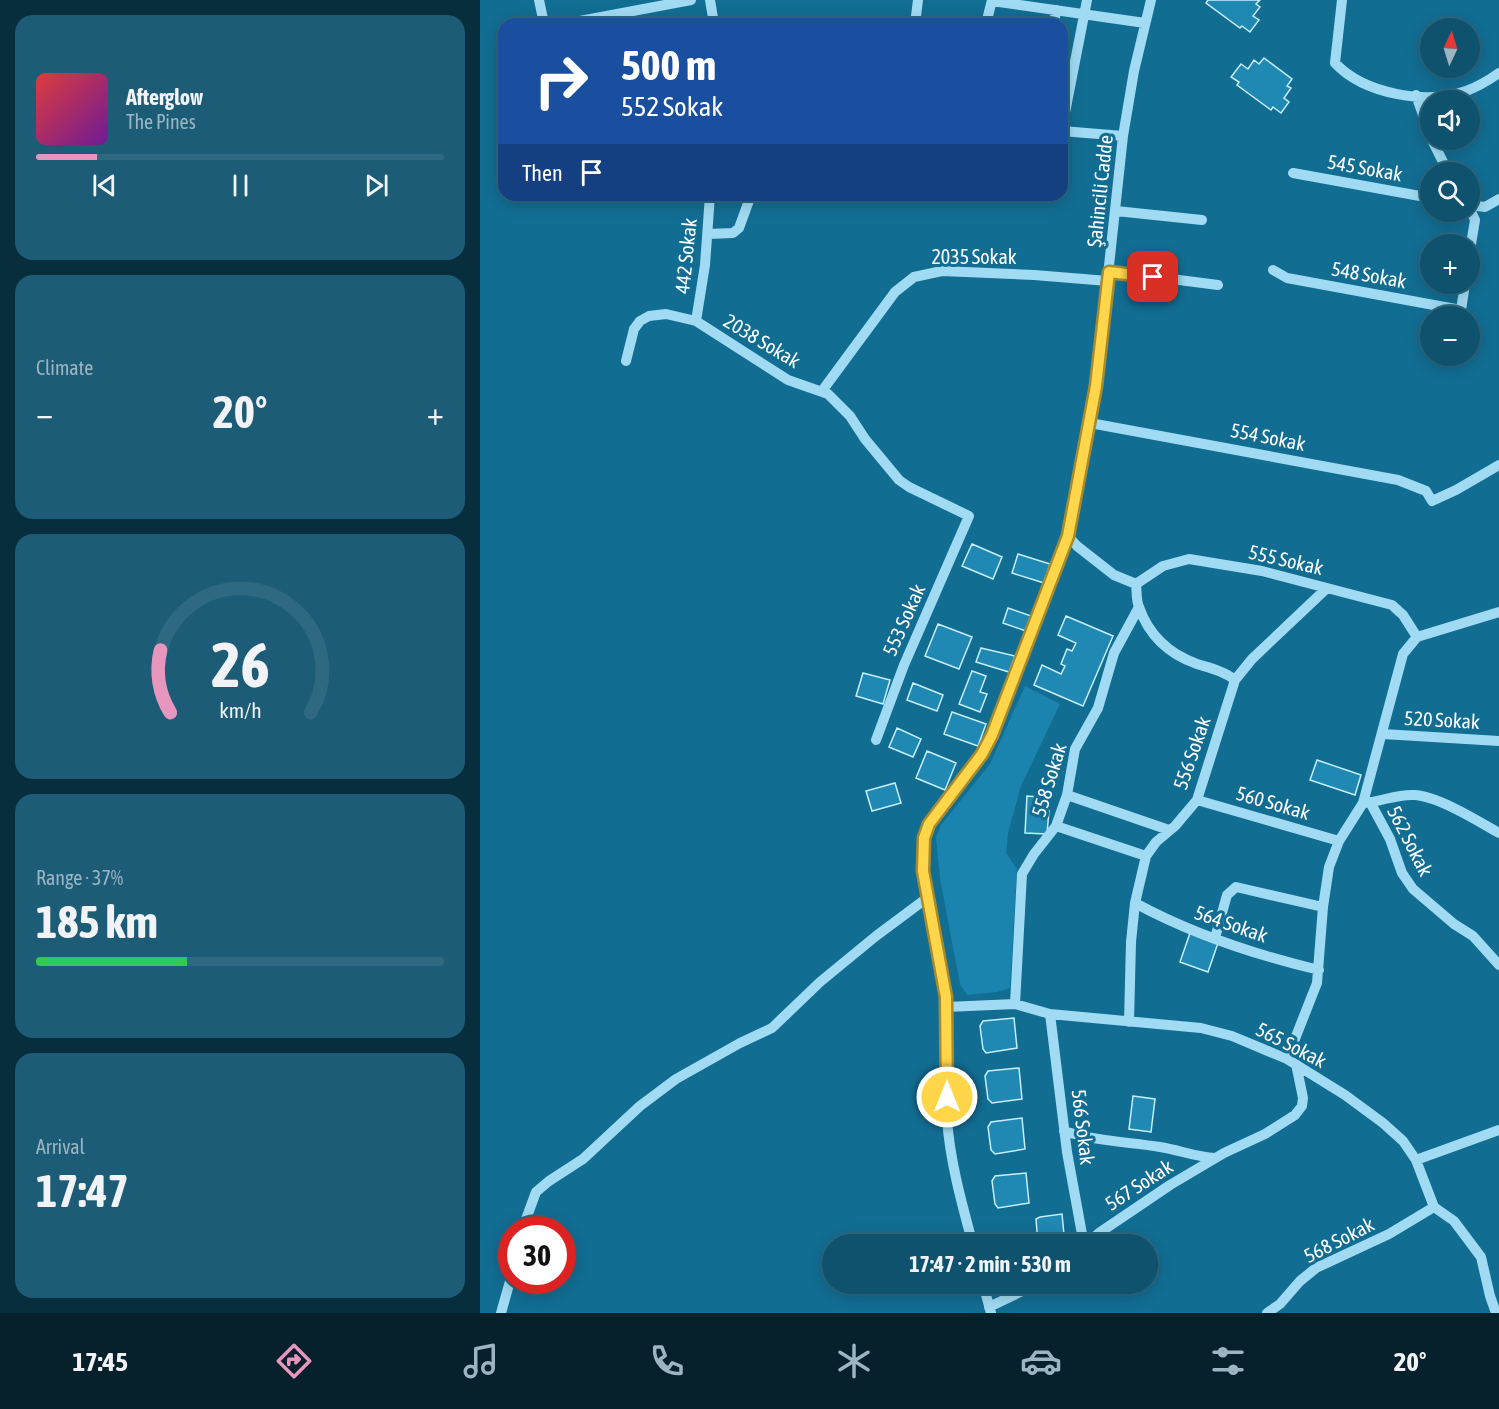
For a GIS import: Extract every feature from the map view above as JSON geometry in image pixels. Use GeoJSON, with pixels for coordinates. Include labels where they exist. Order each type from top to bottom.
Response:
{"type":"FeatureCollection","features":[{"type":"Feature","properties":{"kind":"street"},"geometry":{"type":"LineString","coordinates":[[539,0],[543,18]]}},
{"type":"Feature","properties":{"kind":"street"},"geometry":{"type":"LineString","coordinates":[[596,18],[691,0]]}},
{"type":"Feature","properties":{"kind":"street"},"geometry":{"type":"LineString","coordinates":[[710,0],[713,18]]}},
{"type":"Feature","properties":{"kind":"street"},"geometry":{"type":"LineString","coordinates":[[916,18],[918,0]]}},
{"type":"Feature","properties":{"kind":"street"},"geometry":{"type":"LineString","coordinates":[[988,18],[992,0],[1145,23]]}},
{"type":"Feature","properties":{"kind":"street"},"geometry":{"type":"LineString","coordinates":[[1068,101],[1087,0]]}},
{"type":"Feature","properties":{"kind":"street","name":"Şahincili Cadde"},"geometry":{"type":"LineString","coordinates":[[970,1234],[959,1188],[947,1120],[946,997],[923,871],[925,831],[982,754],[992,735],[1068,536],[1096,386],[1123,136],[1134,71],[1151,0]]}},
{"type":"Feature","properties":{"kind":"street"},"geometry":{"type":"LineString","coordinates":[[1342,0],[1335,63],[1345,74],[1360,83],[1395,94],[1437,97],[1466,91],[1499,74]]}},
{"type":"Feature","properties":{"kind":"street"},"geometry":{"type":"LineString","coordinates":[[1054,18],[1056,10]]}},
{"type":"Feature","properties":{"kind":"street"},"geometry":{"type":"LineString","coordinates":[[1416,95],[1420,107]]}},
{"type":"Feature","properties":{"kind":"street"},"geometry":{"type":"LineString","coordinates":[[1068,131],[1123,136]]}},
{"type":"Feature","properties":{"kind":"street","name":"545 Sokak"},"geometry":{"type":"LineString","coordinates":[[1293,173],[1420,196]]}},
{"type":"Feature","properties":{"kind":"street"},"geometry":{"type":"LineString","coordinates":[[1480,207],[1485,207],[1499,199]]}},
{"type":"Feature","properties":{"kind":"street","name":"442 Sokak"},"geometry":{"type":"LineString","coordinates":[[696,321],[708,234],[710,201]]}},
{"type":"Feature","properties":{"kind":"street"},"geometry":{"type":"LineString","coordinates":[[708,234],[733,233],[739,228],[749,201]]}},
{"type":"Feature","properties":{"kind":"street"},"geometry":{"type":"LineString","coordinates":[[1116,211],[1202,220]]}},
{"type":"Feature","properties":{"kind":"street","name":"548 Sokak"},"geometry":{"type":"LineString","coordinates":[[1273,270],[1287,278],[1461,310],[1463,294]]}},
{"type":"Feature","properties":{"kind":"street","name":"2035 Sokak"},"geometry":{"type":"LineString","coordinates":[[822,391],[895,292],[914,277],[942,271],[1109,276],[1218,285]]}},
{"type":"Feature","properties":{"kind":"street","name":"2038 Sokak"},"geometry":{"type":"LineString","coordinates":[[626,361],[634,329],[648,316],[666,314],[696,321],[788,380],[822,391],[841,405],[899,480],[969,516]]}},
{"type":"Feature","properties":{"kind":"street","name":"554 Sokak"},"geometry":{"type":"LineString","coordinates":[[1090,423],[1398,480],[1425,491],[1431,501],[1456,490],[1499,465]]}},
{"type":"Feature","properties":{"kind":"street","name":"553 Sokak"},"geometry":{"type":"LineString","coordinates":[[876,740],[904,665],[969,516]]}},
{"type":"Feature","properties":{"kind":"street"},"geometry":{"type":"LineString","coordinates":[[1068,536],[1077,546],[1114,575],[1136,584],[1139,607],[1153,634],[1172,654],[1218,671],[1235,680]]}},
{"type":"Feature","properties":{"kind":"street","name":"555 Sokak"},"geometry":{"type":"LineString","coordinates":[[1136,584],[1163,566],[1189,559],[1262,571],[1392,605],[1417,637]]}},
{"type":"Feature","properties":{"kind":"street","name":"556 Sokak"},"geometry":{"type":"LineString","coordinates":[[1129,1022],[1131,942],[1135,903],[1146,856],[1156,842],[1197,800],[1235,680],[1252,659],[1327,588]]}},
{"type":"Feature","properties":{"kind":"street","name":"558 Sokak"},"geometry":{"type":"LineString","coordinates":[[1015,1004],[1022,874],[1056,826],[1067,795],[1076,749],[1098,708],[1114,653],[1139,607]]}},
{"type":"Feature","properties":{"kind":"street"},"geometry":{"type":"LineString","coordinates":[[1292,1061],[1317,983],[1323,907],[1329,867],[1340,841],[1367,803],[1403,654],[1417,637],[1499,612]]}},
{"type":"Feature","properties":{"kind":"street","name":"520 Sokak"},"geometry":{"type":"LineString","coordinates":[[1383,734],[1499,741]]}},
{"type":"Feature","properties":{"kind":"street"},"geometry":{"type":"LineString","coordinates":[[1067,795],[1169,830]]}},
{"type":"Feature","properties":{"kind":"street"},"geometry":{"type":"LineString","coordinates":[[1367,803],[1400,796],[1425,796],[1499,833]]}},
{"type":"Feature","properties":{"kind":"street","name":"560 Sokak"},"geometry":{"type":"LineString","coordinates":[[1197,800],[1340,841]]}},
{"type":"Feature","properties":{"kind":"street","name":"562 Sokak"},"geometry":{"type":"LineString","coordinates":[[1367,803],[1390,839],[1407,882],[1444,917],[1473,936],[1499,965]]}},
{"type":"Feature","properties":{"kind":"street"},"geometry":{"type":"LineString","coordinates":[[1056,826],[1146,856]]}},
{"type":"Feature","properties":{"kind":"street"},"geometry":{"type":"LineString","coordinates":[[1215,938],[1227,895],[1236,887],[1323,907]]}},
{"type":"Feature","properties":{"kind":"street"},"geometry":{"type":"LineString","coordinates":[[527,1216],[536,1192],[583,1159],[640,1106],[676,1079],[772,1028],[820,982],[927,898]]}},
{"type":"Feature","properties":{"kind":"street","name":"564 Sokak"},"geometry":{"type":"LineString","coordinates":[[1135,903],[1169,921],[1215,938],[1279,960],[1319,970]]}},
{"type":"Feature","properties":{"kind":"street","name":"565 Sokak"},"geometry":{"type":"LineString","coordinates":[[946,1007],[1015,1004],[1050,1014],[1201,1028],[1233,1036],[1292,1061],[1383,1123],[1403,1141],[1416,1160],[1434,1207]]}},
{"type":"Feature","properties":{"kind":"street","name":"566 Sokak"},"geometry":{"type":"LineString","coordinates":[[1050,1014],[1064,1131],[1083,1234]]}},
{"type":"Feature","properties":{"kind":"street","name":"567 Sokak"},"geometry":{"type":"LineString","coordinates":[[1098,1234],[1215,1158],[1264,1134],[1300,1110],[1302,1098],[1292,1061]]}},
{"type":"Feature","properties":{"kind":"street"},"geometry":{"type":"LineString","coordinates":[[1416,1160],[1499,1130]]}},
{"type":"Feature","properties":{"kind":"street","name":"567 Sokak"},"geometry":{"type":"LineString","coordinates":[[1064,1131],[1082,1137],[1161,1147],[1200,1157],[1215,1158]]}},
{"type":"Feature","properties":{"kind":"street"},"geometry":{"type":"LineString","coordinates":[[1434,1207],[1454,1221],[1481,1257],[1496,1313]]}},
{"type":"Feature","properties":{"kind":"street","name":"568 Sokak"},"geometry":{"type":"LineString","coordinates":[[1267,1313],[1280,1304],[1300,1281],[1316,1268],[1389,1234],[1434,1207]]}},
{"type":"Feature","properties":{"kind":"street"},"geometry":{"type":"LineString","coordinates":[[501,1313],[506,1294]]}},
{"type":"Feature","properties":{"kind":"street"},"geometry":{"type":"LineString","coordinates":[[986,1294],[990,1310],[1019,1294]]}},
{"type":"Feature","properties":{"kind":"shaded area"},"geometry":{"type":"Polygon","coordinates":[[[1025,686],[1060,704],[1021,786],[1008,833],[1006,853],[1017,869],[1010,988],[997,992],[967,995],[960,984],[940,879],[936,837],[941,825],[990,764],[1025,686]]]}},
{"type":"Feature","properties":{"kind":"building"},"geometry":{"type":"Polygon","coordinates":[[[1208,0],[1260,0],[1256,4],[1260,7],[1253,16],[1259,20],[1250,32],[1242,26],[1240,28],[1206,3],[1208,0]]]}},
{"type":"Feature","properties":{"kind":"building"},"geometry":{"type":"Polygon","coordinates":[[[1264,58],[1292,79],[1287,86],[1291,88],[1284,98],[1289,102],[1281,113],[1273,107],[1271,110],[1237,85],[1239,82],[1231,77],[1241,64],[1248,69],[1254,60],[1259,64],[1264,58]]]}},
{"type":"Feature","properties":{"kind":"building"},"geometry":{"type":"Polygon","coordinates":[[[972,544],[1002,557],[993,579],[962,566],[972,544]]]}},
{"type":"Feature","properties":{"kind":"building"},"geometry":{"type":"Polygon","coordinates":[[[1018,554],[1050,564],[1044,583],[1012,573],[1018,554]]]}},
{"type":"Feature","properties":{"kind":"building"},"geometry":{"type":"Polygon","coordinates":[[[1008,608],[1031,616],[1026,631],[1003,623],[1008,608]]]}},
{"type":"Feature","properties":{"kind":"building"},"geometry":{"type":"Polygon","coordinates":[[[1066,616],[1113,636],[1083,706],[1034,685],[1042,665],[1061,674],[1065,666],[1061,664],[1067,649],[1072,651],[1076,643],[1058,635],[1066,616]]]}},
{"type":"Feature","properties":{"kind":"building"},"geometry":{"type":"Polygon","coordinates":[[[938,624],[972,637],[959,669],[925,656],[938,624]]]}},
{"type":"Feature","properties":{"kind":"building"},"geometry":{"type":"Polygon","coordinates":[[[981,648],[1015,656],[1009,672],[976,662],[981,648]]]}},
{"type":"Feature","properties":{"kind":"building"},"geometry":{"type":"Polygon","coordinates":[[[972,671],[986,676],[980,692],[987,694],[980,712],[959,704],[972,671]]]}},
{"type":"Feature","properties":{"kind":"building"},"geometry":{"type":"Polygon","coordinates":[[[863,673],[890,680],[883,704],[856,696],[863,673]]]}},
{"type":"Feature","properties":{"kind":"building"},"geometry":{"type":"Polygon","coordinates":[[[913,683],[943,695],[937,711],[907,700],[913,683]]]}},
{"type":"Feature","properties":{"kind":"building"},"geometry":{"type":"Polygon","coordinates":[[[952,712],[986,724],[978,746],[944,734],[952,712]]]}},
{"type":"Feature","properties":{"kind":"building"},"geometry":{"type":"Polygon","coordinates":[[[897,728],[921,739],[913,757],[889,747],[897,728]]]}},
{"type":"Feature","properties":{"kind":"building"},"geometry":{"type":"Polygon","coordinates":[[[927,751],[956,763],[945,790],[916,778],[927,751]]]}},
{"type":"Feature","properties":{"kind":"building"},"geometry":{"type":"Polygon","coordinates":[[[1317,760],[1361,775],[1355,795],[1310,780],[1317,760]]]}},
{"type":"Feature","properties":{"kind":"building"},"geometry":{"type":"Polygon","coordinates":[[[895,783],[901,803],[872,811],[866,791],[895,783]]]}},
{"type":"Feature","properties":{"kind":"building"},"geometry":{"type":"Polygon","coordinates":[[[1027,796],[1050,798],[1047,834],[1025,833],[1027,796]]]}},
{"type":"Feature","properties":{"kind":"building"},"geometry":{"type":"Polygon","coordinates":[[[1190,933],[1218,943],[1208,972],[1180,962],[1190,933]]]}},
{"type":"Feature","properties":{"kind":"building"},"geometry":{"type":"Polygon","coordinates":[[[1014,1018],[1017,1048],[986,1053],[983,1049],[980,1026],[983,1021],[1014,1018]]]}},
{"type":"Feature","properties":{"kind":"building"},"geometry":{"type":"Polygon","coordinates":[[[1019,1068],[1022,1099],[992,1103],[988,1099],[985,1076],[988,1071],[1019,1068]]]}},
{"type":"Feature","properties":{"kind":"building"},"geometry":{"type":"Polygon","coordinates":[[[1133,1096],[1155,1099],[1151,1132],[1129,1129],[1133,1096]]]}},
{"type":"Feature","properties":{"kind":"building"},"geometry":{"type":"Polygon","coordinates":[[[1022,1118],[1025,1149],[995,1154],[991,1150],[988,1127],[991,1122],[1022,1118]]]}},
{"type":"Feature","properties":{"kind":"building"},"geometry":{"type":"Polygon","coordinates":[[[1026,1173],[1029,1203],[998,1208],[995,1204],[992,1181],[995,1176],[1026,1173]]]}},
{"type":"Feature","properties":{"kind":"building"},"geometry":{"type":"Polygon","coordinates":[[[1062,1214],[1064,1234],[1037,1234],[1036,1219],[1062,1214]]]}},
{"type":"Feature","properties":{"kind":"route"},"geometry":{"type":"LineString","coordinates":[[947,1097],[946,997],[923,871],[925,831],[982,754],[992,735],[1068,536],[1096,386],[1109,272],[1153,277]]}}]}
